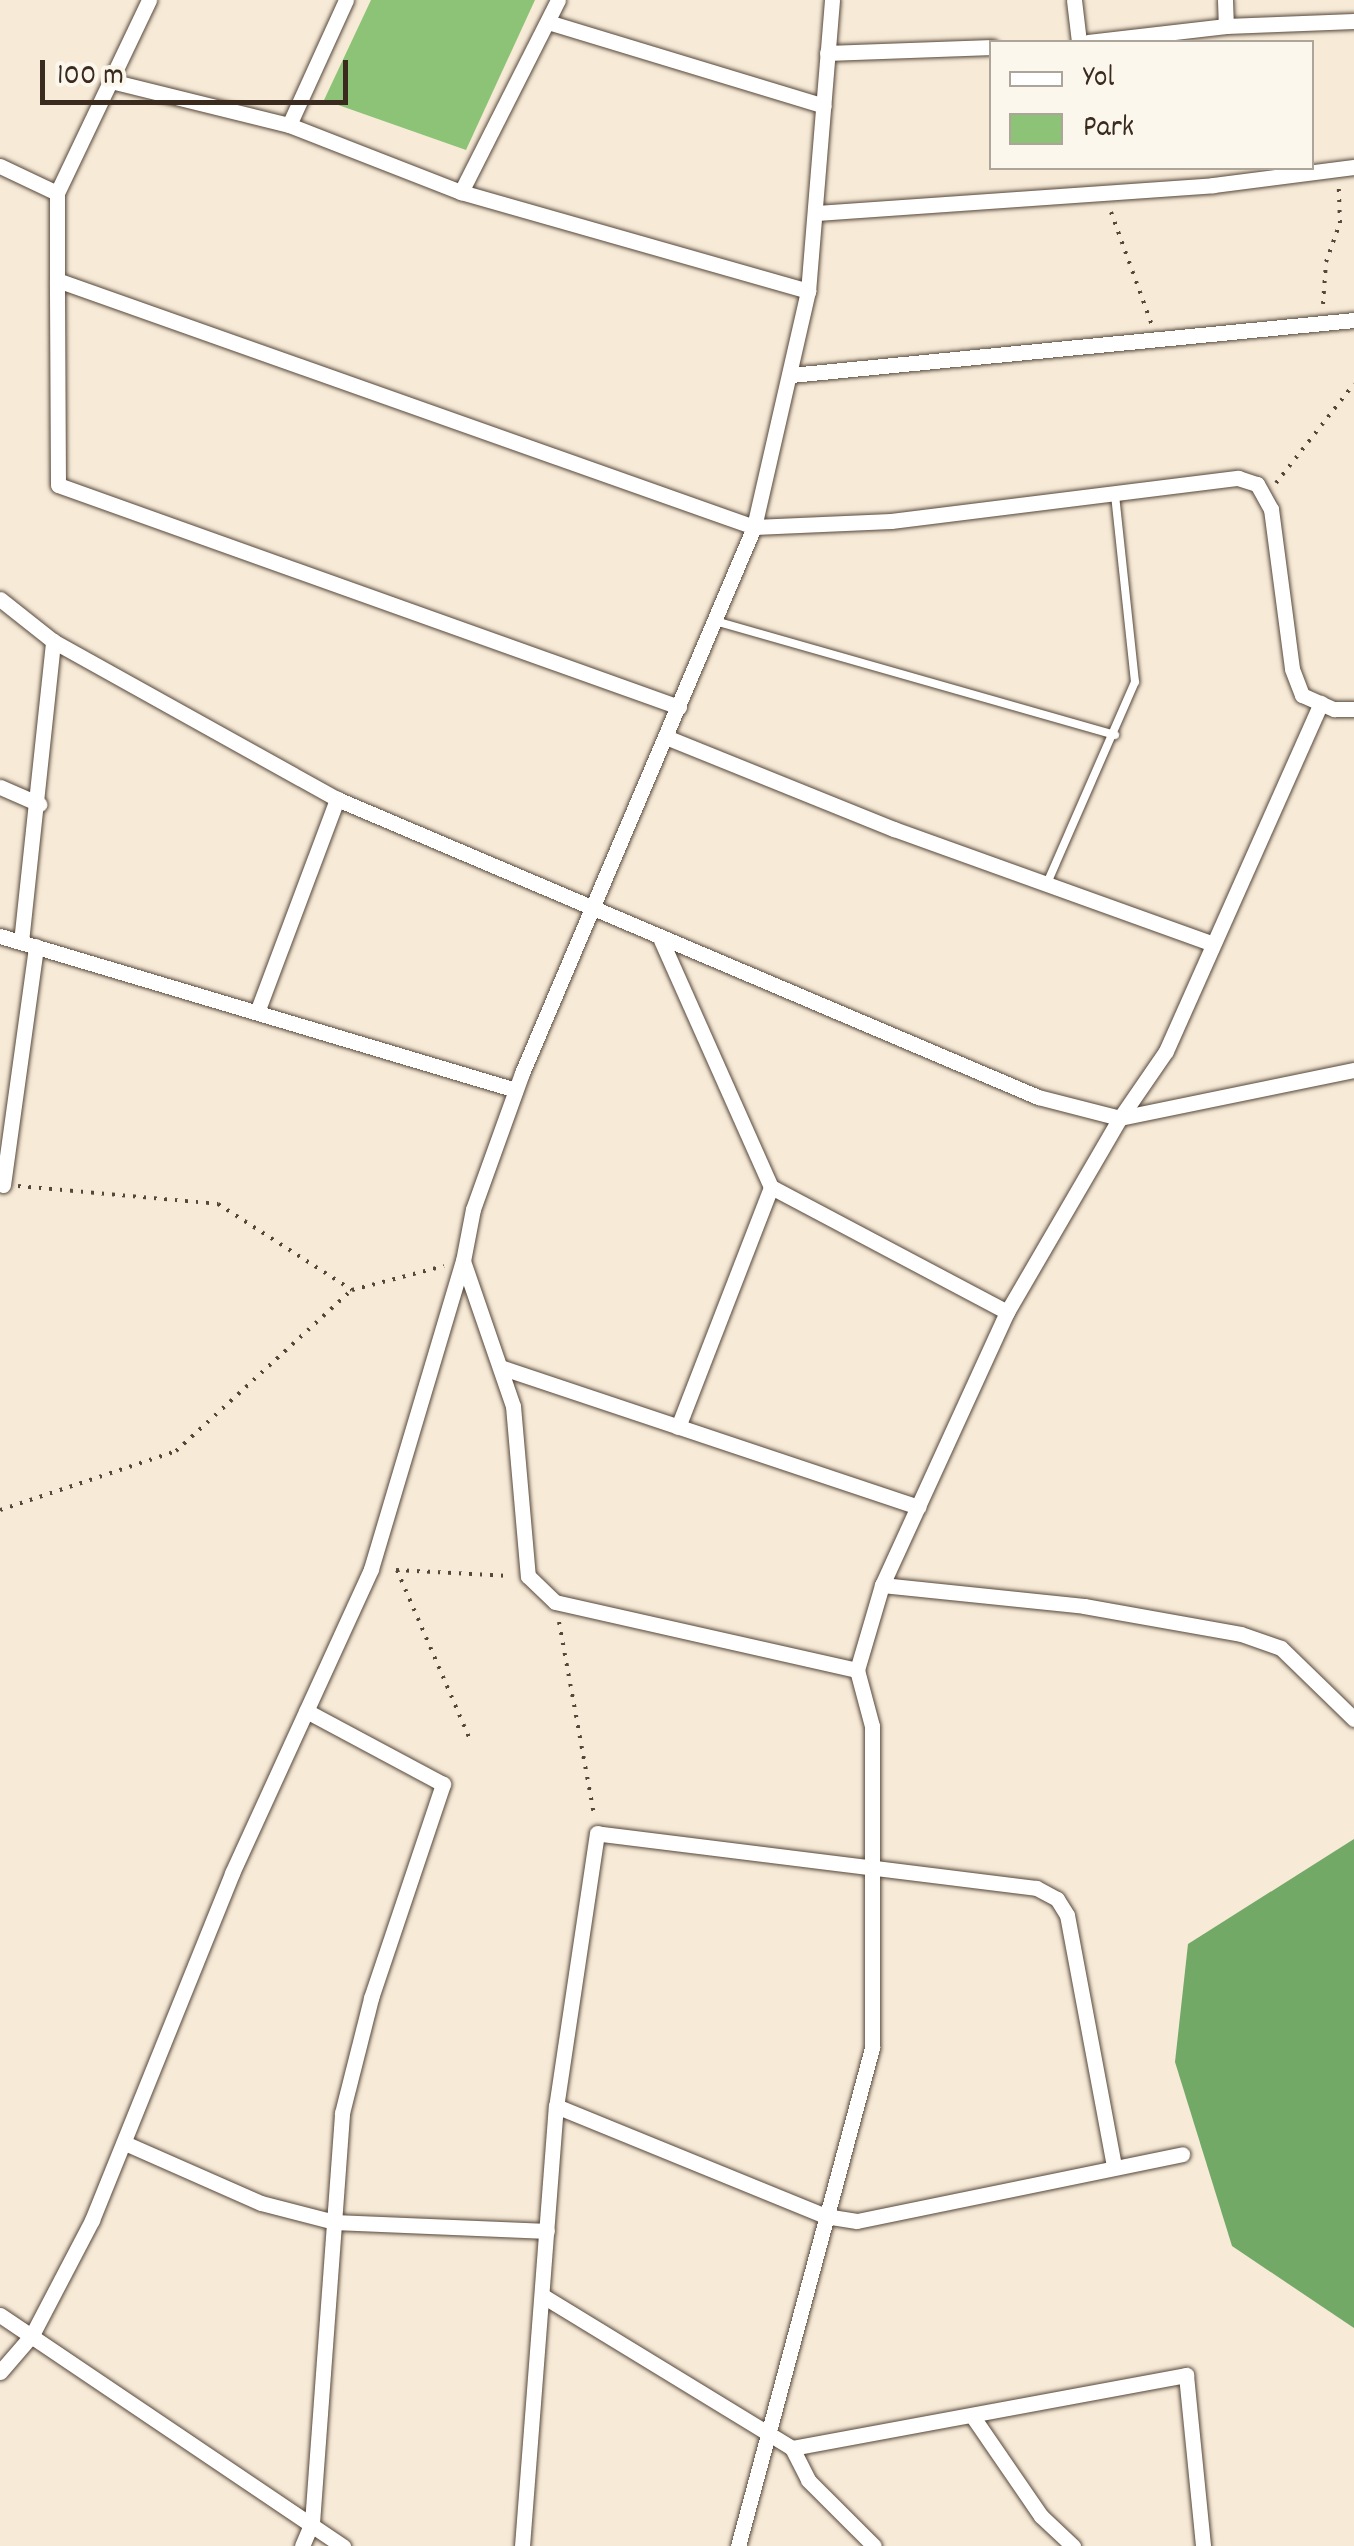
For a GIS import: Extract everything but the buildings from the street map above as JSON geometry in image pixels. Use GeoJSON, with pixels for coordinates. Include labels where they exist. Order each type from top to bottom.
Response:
{"type":"FeatureCollection","features":[{"type":"Feature","properties":{"kind":"street"},"geometry":{"type":"LineString","coordinates":[[150,0],[57,193],[58,485],[679,707]]}},
{"type":"Feature","properties":{"kind":"street"},"geometry":{"type":"LineString","coordinates":[[289,125],[346,0]]}},
{"type":"Feature","properties":{"kind":"street"},"geometry":{"type":"LineString","coordinates":[[461,192],[558,0]]}},
{"type":"Feature","properties":{"kind":"street"},"geometry":{"type":"LineString","coordinates":[[0,2372],[32,2335],[127,2144],[232,1873],[371,1569],[464,1261],[473,1208],[516,1090],[754,527],[808,291],[832,0]]}},
{"type":"Feature","properties":{"kind":"street"},"geometry":{"type":"LineString","coordinates":[[1074,0],[1079,40]]}},
{"type":"Feature","properties":{"kind":"street"},"geometry":{"type":"LineString","coordinates":[[1225,0],[1226,26]]}},
{"type":"Feature","properties":{"kind":"street"},"geometry":{"type":"LineString","coordinates":[[1105,40],[1226,26],[1354,21]]}},
{"type":"Feature","properties":{"kind":"street"},"geometry":{"type":"LineString","coordinates":[[548,22],[824,106]]}},
{"type":"Feature","properties":{"kind":"street"},"geometry":{"type":"LineString","coordinates":[[827,52],[989,47]]}},
{"type":"Feature","properties":{"kind":"street"},"geometry":{"type":"LineString","coordinates":[[111,81],[289,125],[461,192],[808,291]]}},
{"type":"Feature","properties":{"kind":"street"},"geometry":{"type":"LineString","coordinates":[[0,166],[57,193]]}},
{"type":"Feature","properties":{"kind":"street"},"geometry":{"type":"LineString","coordinates":[[816,213],[1104,193],[1346,169]]}},
{"type":"Feature","properties":{"kind":"street"},"geometry":{"type":"LineString","coordinates":[[58,280],[754,527],[891,522],[1238,478],[1267,495],[1292,669],[1302,695],[1320,703],[1354,709]]}},
{"type":"Feature","properties":{"kind":"street"},"geometry":{"type":"LineString","coordinates":[[791,375],[1354,320]]}},
{"type":"Feature","properties":{"kind":"street"},"geometry":{"type":"LineString","coordinates":[[0,599],[53,641],[337,798],[661,940],[1038,1097],[1120,1118],[1354,1070]]}},
{"type":"Feature","properties":{"kind":"street"},"geometry":{"type":"LineString","coordinates":[[2,1184],[28,944],[53,641]]}},
{"type":"Feature","properties":{"kind":"street"},"geometry":{"type":"LineString","coordinates":[[738,2546],[872,2048],[872,1726],[857,1670],[882,1585],[1007,1312],[1120,1118],[1166,1050],[1320,703]]}},
{"type":"Feature","properties":{"kind":"street"},"geometry":{"type":"LineString","coordinates":[[666,737],[894,829],[1048,881],[1214,944]]}},
{"type":"Feature","properties":{"kind":"street"},"geometry":{"type":"LineString","coordinates":[[0,787],[39,804]]}},
{"type":"Feature","properties":{"kind":"street"},"geometry":{"type":"LineString","coordinates":[[258,1012],[337,798]]}},
{"type":"Feature","properties":{"kind":"street"},"geometry":{"type":"LineString","coordinates":[[0,936],[516,1090]]}},
{"type":"Feature","properties":{"kind":"street"},"geometry":{"type":"LineString","coordinates":[[661,940],[771,1186],[1007,1312]]}},
{"type":"Feature","properties":{"kind":"street"},"geometry":{"type":"LineString","coordinates":[[678,1427],[771,1186]]}},
{"type":"Feature","properties":{"kind":"street"},"geometry":{"type":"LineString","coordinates":[[464,1261],[513,1406],[528,1576],[555,1602],[857,1670]]}},
{"type":"Feature","properties":{"kind":"street"},"geometry":{"type":"LineString","coordinates":[[503,1368],[918,1507]]}},
{"type":"Feature","properties":{"kind":"street"},"geometry":{"type":"LineString","coordinates":[[882,1585],[1084,1606],[1241,1634],[1281,1648],[1354,1719]]}},
{"type":"Feature","properties":{"kind":"street"},"geometry":{"type":"LineString","coordinates":[[302,2546],[312,2523],[342,2114],[371,1998],[443,1784],[306,1711]]}},
{"type":"Feature","properties":{"kind":"street"},"geometry":{"type":"LineString","coordinates":[[522,2546],[556,2106],[597,1834],[872,1871],[1036,1888],[1057,1899],[1067,1915],[1114,2166]]}},
{"type":"Feature","properties":{"kind":"street"},"geometry":{"type":"LineString","coordinates":[[556,2106],[825,2216],[858,2221],[1182,2154]]}},
{"type":"Feature","properties":{"kind":"street"},"geometry":{"type":"LineString","coordinates":[[127,2144],[261,2203],[335,2222],[547,2231]]}},
{"type":"Feature","properties":{"kind":"street"},"geometry":{"type":"LineString","coordinates":[[543,2296],[767,2438],[792,2448],[1186,2375],[1204,2546]]}},
{"type":"Feature","properties":{"kind":"street"},"geometry":{"type":"LineString","coordinates":[[0,2315],[343,2546]]}},
{"type":"Feature","properties":{"kind":"street"},"geometry":{"type":"LineString","coordinates":[[974,2417],[1018,2486],[1073,2546]]}},
{"type":"Feature","properties":{"kind":"street"},"geometry":{"type":"LineString","coordinates":[[792,2448],[808,2480],[874,2546]]}},
{"type":"Feature","properties":{"kind":"lane"},"geometry":{"type":"LineString","coordinates":[[1048,881],[1115,735],[1136,669],[1115,494]]}},
{"type":"Feature","properties":{"kind":"lane"},"geometry":{"type":"LineString","coordinates":[[715,621],[1115,735]]}},
{"type":"Feature","properties":{"kind":"path"},"geometry":{"type":"LineString","coordinates":[[1325,324],[1326,262],[1340,223],[1346,169]]}},
{"type":"Feature","properties":{"kind":"path"},"geometry":{"type":"LineString","coordinates":[[1104,193],[1158,339]]}},
{"type":"Feature","properties":{"kind":"path"},"geometry":{"type":"LineString","coordinates":[[1267,495],[1354,384]]}},
{"type":"Feature","properties":{"kind":"path"},"geometry":{"type":"LineString","coordinates":[[2,1184],[218,1204],[352,1290]]}},
{"type":"Feature","properties":{"kind":"path"},"geometry":{"type":"LineString","coordinates":[[0,1510],[176,1451],[352,1290],[464,1261]]}},
{"type":"Feature","properties":{"kind":"path"},"geometry":{"type":"LineString","coordinates":[[371,1569],[528,1576]]}},
{"type":"Feature","properties":{"kind":"path"},"geometry":{"type":"LineString","coordinates":[[396,1570],[471,1742]]}},
{"type":"Feature","properties":{"kind":"path"},"geometry":{"type":"LineString","coordinates":[[555,1602],[597,1834]]}},
{"type":"Feature","properties":{"kind":"green space"},"geometry":{"type":"Polygon","coordinates":[[[371,0],[535,0],[466,150],[324,100],[371,0]]]}},
{"type":"Feature","properties":{"kind":"green space"},"geometry":{"type":"Polygon","coordinates":[[[1354,1839],[1354,2328],[1232,2246],[1175,2062],[1188,1944],[1354,1839]]]}}]}
